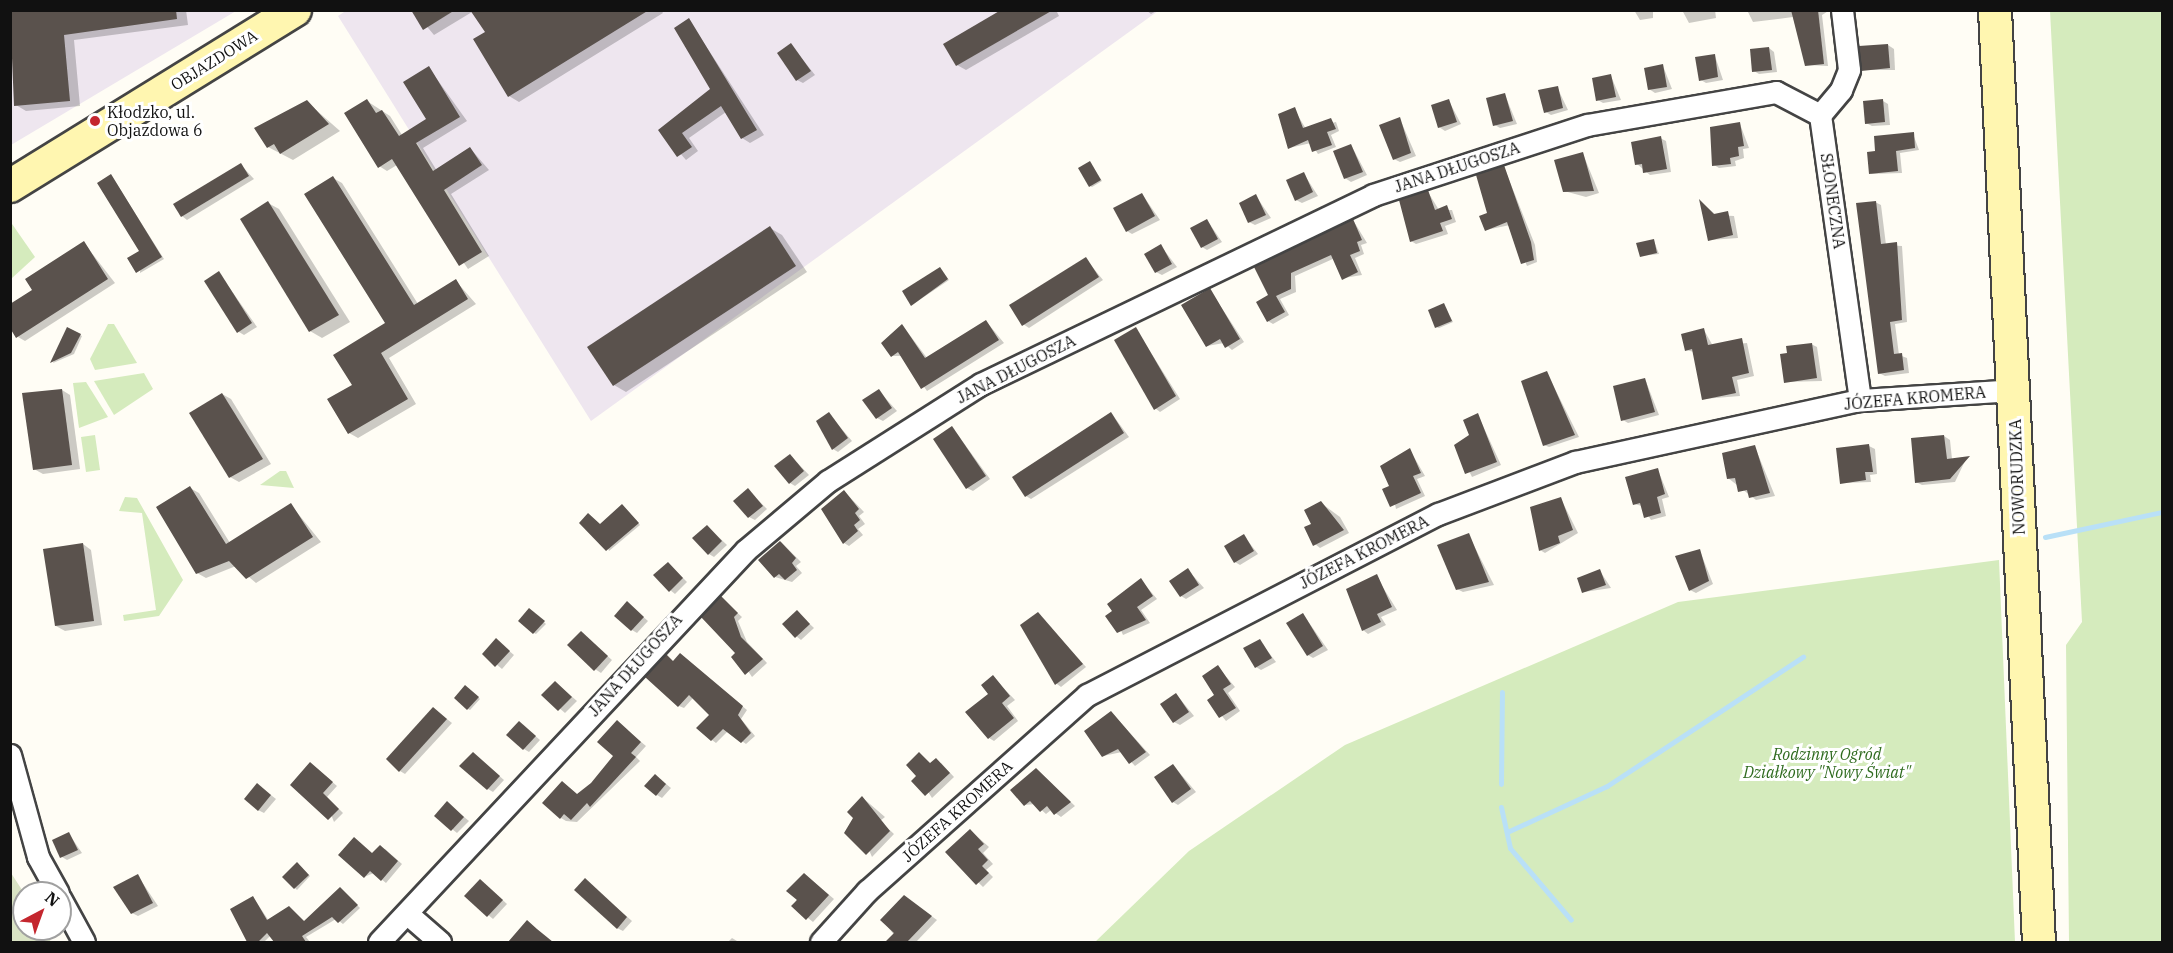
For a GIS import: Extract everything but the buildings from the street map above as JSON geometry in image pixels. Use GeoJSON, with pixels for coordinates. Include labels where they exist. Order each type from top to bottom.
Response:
{"type":"FeatureCollection","features":[{"type":"Feature","properties":{"kind":"street","name":"OBJAZDOWA"},"geometry":{"type":"LineString","coordinates":[[10,186],[295,10]]}},
{"type":"Feature","properties":{"kind":"street"},"geometry":{"type":"LineString","coordinates":[[1820,115],[1841,90],[1849,70],[1842,10]]}},
{"type":"Feature","properties":{"kind":"street","name":"NOWORUDZKA"},"geometry":{"type":"LineString","coordinates":[[1995,10],[2039,942]]}},
{"type":"Feature","properties":{"kind":"street","name":"JANA DŁUGOSZA"},"geometry":{"type":"LineString","coordinates":[[379,942],[410,916],[746,550],[828,481],[981,384],[1373,195],[1587,125],[1776,92],[1820,115]]}},
{"type":"Feature","properties":{"kind":"street","name":"SŁONECZNA"},"geometry":{"type":"LineString","coordinates":[[1820,115],[1860,400]]}},
{"type":"Feature","properties":{"kind":"street","name":"JÓZEFA KROMERA"},"geometry":{"type":"LineString","coordinates":[[821,942],[867,891],[1087,695],[1438,514],[1554,470],[1860,400],[2014,390]]}},
{"type":"Feature","properties":{"kind":"street"},"geometry":{"type":"LineString","coordinates":[[10,755],[39,857],[51,881]]}},
{"type":"Feature","properties":{"kind":"street"},"geometry":{"type":"LineString","coordinates":[[410,916],[440,942]]}},
{"type":"Feature","properties":{"kind":"street"},"geometry":{"type":"LineString","coordinates":[[72,920],[84,942]]}},
{"type":"Feature","properties":{"kind":"shaded area"},"geometry":{"type":"Polygon","coordinates":[[[11,10],[236,11],[11,145],[11,10]]]}},
{"type":"Feature","properties":{"kind":"shaded area"},"geometry":{"type":"Polygon","coordinates":[[[347,10],[1158,11],[591,421],[338,16],[347,10]]]}},
{"type":"Feature","properties":{"kind":"green space"},"geometry":{"type":"Polygon","coordinates":[[[2050,11],[2162,11],[2162,942],[2069,942],[2066,645],[2082,622],[2050,11]]]}},
{"type":"Feature","properties":{"kind":"green space"},"geometry":{"type":"Polygon","coordinates":[[[10,221],[35,257],[11,279],[10,279],[10,221]]]}},
{"type":"Feature","properties":{"kind":"green space"},"geometry":{"type":"Polygon","coordinates":[[[108,324],[114,324],[137,363],[95,370],[90,359],[108,324]]]}},
{"type":"Feature","properties":{"kind":"green space"},"geometry":{"type":"Polygon","coordinates":[[[144,373],[153,389],[114,415],[94,381],[144,373]]]}},
{"type":"Feature","properties":{"kind":"green space"},"geometry":{"type":"Polygon","coordinates":[[[86,382],[108,417],[79,428],[73,383],[86,382]]]}},
{"type":"Feature","properties":{"kind":"green space"},"geometry":{"type":"Polygon","coordinates":[[[95,435],[100,470],[86,472],[81,437],[95,435]]]}},
{"type":"Feature","properties":{"kind":"green space"},"geometry":{"type":"Polygon","coordinates":[[[280,471],[286,471],[294,488],[260,485],[280,471]]]}},
{"type":"Feature","properties":{"kind":"green space"},"geometry":{"type":"Polygon","coordinates":[[[125,497],[137,498],[183,580],[159,616],[124,621],[123,615],[156,610],[142,513],[119,511],[125,497]]]}},
{"type":"Feature","properties":{"kind":"green space","name":"Rodzinny Ogród Działkowy \"Nowy Świat\""},"geometry":{"type":"Polygon","coordinates":[[[1999,560],[2015,942],[1095,942],[1189,851],[1345,745],[1678,602],[1999,560]]]}},
{"type":"Feature","properties":{"kind":"green space"},"geometry":{"type":"Polygon","coordinates":[[[11,873],[16,881],[12,881],[12,941],[51,942],[11,942],[11,873]]]}},
{"type":"Feature","properties":{"kind":"waterway"},"geometry":{"type":"LineString","coordinates":[[2045,537],[2162,512]]}},
{"type":"Feature","properties":{"kind":"waterway"},"geometry":{"type":"LineString","coordinates":[[1507,832],[1607,786],[1803,657]]}},
{"type":"Feature","properties":{"kind":"waterway"},"geometry":{"type":"LineString","coordinates":[[1501,784],[1502,692]]}},
{"type":"Feature","properties":{"kind":"waterway"},"geometry":{"type":"LineString","coordinates":[[1501,807],[1510,848],[1571,920]]}},
{"type":"Feature","properties":{"kind":"place","name":"Kłodzko, ul. Objazdowa 6"},"geometry":{"type":"Point","coordinates":[95,121]}}]}
